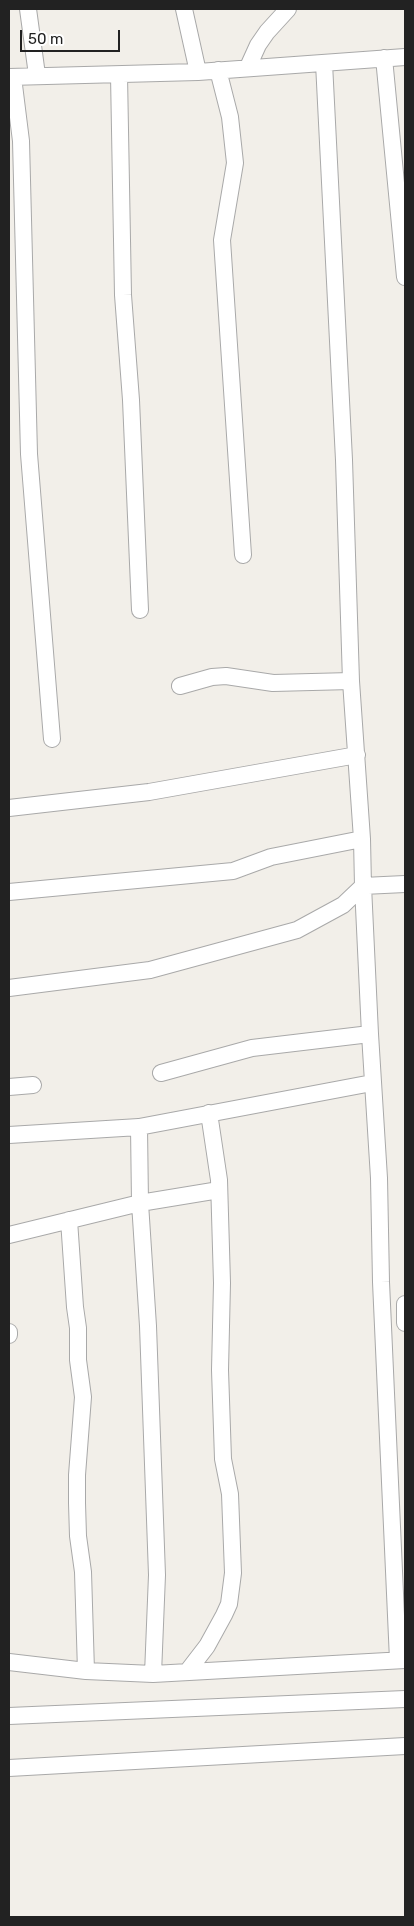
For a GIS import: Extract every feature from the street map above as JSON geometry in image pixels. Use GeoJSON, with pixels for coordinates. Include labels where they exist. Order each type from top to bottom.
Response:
{"type":"FeatureCollection","features":[{"type":"Feature","properties":{"kind":"street"},"geometry":{"type":"LineString","coordinates":[[28,9],[37,75]]}},
{"type":"Feature","properties":{"kind":"street"},"geometry":{"type":"LineString","coordinates":[[184,9],[198,72]]}},
{"type":"Feature","properties":{"kind":"street"},"geometry":{"type":"LineString","coordinates":[[248,67],[258,45],[288,9]]}},
{"type":"Feature","properties":{"kind":"street"},"geometry":{"type":"LineString","coordinates":[[52,739],[29,454],[21,141],[11,77],[198,72],[405,57]]}},
{"type":"Feature","properties":{"kind":"street"},"geometry":{"type":"LineString","coordinates":[[384,58],[405,278]]}},
{"type":"Feature","properties":{"kind":"street"},"geometry":{"type":"LineString","coordinates":[[9,1662],[86,1671],[153,1674],[402,1660],[381,1282],[379,1178],[372,1083],[362,839],[351,681],[344,460],[324,63]]}},
{"type":"Feature","properties":{"kind":"street"},"geometry":{"type":"LineString","coordinates":[[218,70],[230,117],[235,163],[222,240],[243,555]]}},
{"type":"Feature","properties":{"kind":"street"},"geometry":{"type":"LineString","coordinates":[[119,75],[123,295],[132,400],[140,610]]}},
{"type":"Feature","properties":{"kind":"street"},"geometry":{"type":"LineString","coordinates":[[180,686],[212,677],[226,676],[273,683],[351,681]]}},
{"type":"Feature","properties":{"kind":"street"},"geometry":{"type":"LineString","coordinates":[[9,808],[149,792],[357,755]]}},
{"type":"Feature","properties":{"kind":"street"},"geometry":{"type":"LineString","coordinates":[[9,892],[233,872],[271,857],[362,839]]}},
{"type":"Feature","properties":{"kind":"street"},"geometry":{"type":"LineString","coordinates":[[9,988],[150,970],[297,930],[344,905],[363,886],[405,884]]}},
{"type":"Feature","properties":{"kind":"street"},"geometry":{"type":"LineString","coordinates":[[161,1074],[252,1048],[370,1034]]}},
{"type":"Feature","properties":{"kind":"street"},"geometry":{"type":"LineString","coordinates":[[9,1135],[139,1127],[372,1083]]}},
{"type":"Feature","properties":{"kind":"street"},"geometry":{"type":"LineString","coordinates":[[9,1087],[33,1085]]}},
{"type":"Feature","properties":{"kind":"street"},"geometry":{"type":"LineString","coordinates":[[187,1672],[217,1629],[229,1604],[233,1574],[230,1494],[223,1459],[220,1370],[222,1283],[219,1190],[210,1113]]}},
{"type":"Feature","properties":{"kind":"street"},"geometry":{"type":"LineString","coordinates":[[139,1127],[140,1203],[148,1326],[156,1565],[153,1674]]}},
{"type":"Feature","properties":{"kind":"street"},"geometry":{"type":"LineString","coordinates":[[9,1235],[140,1203],[219,1190]]}},
{"type":"Feature","properties":{"kind":"street"},"geometry":{"type":"LineString","coordinates":[[69,1220],[78,1336],[78,1360],[83,1397],[77,1475],[77,1503],[78,1536],[83,1572],[86,1671]]}},
{"type":"Feature","properties":{"kind":"street"},"geometry":{"type":"LineString","coordinates":[[405,1304],[405,1323]]}},
{"type":"Feature","properties":{"kind":"street"},"geometry":{"type":"LineString","coordinates":[[9,1716],[405,1699]]}},
{"type":"Feature","properties":{"kind":"street"},"geometry":{"type":"LineString","coordinates":[[9,1768],[405,1746]]}}]}
